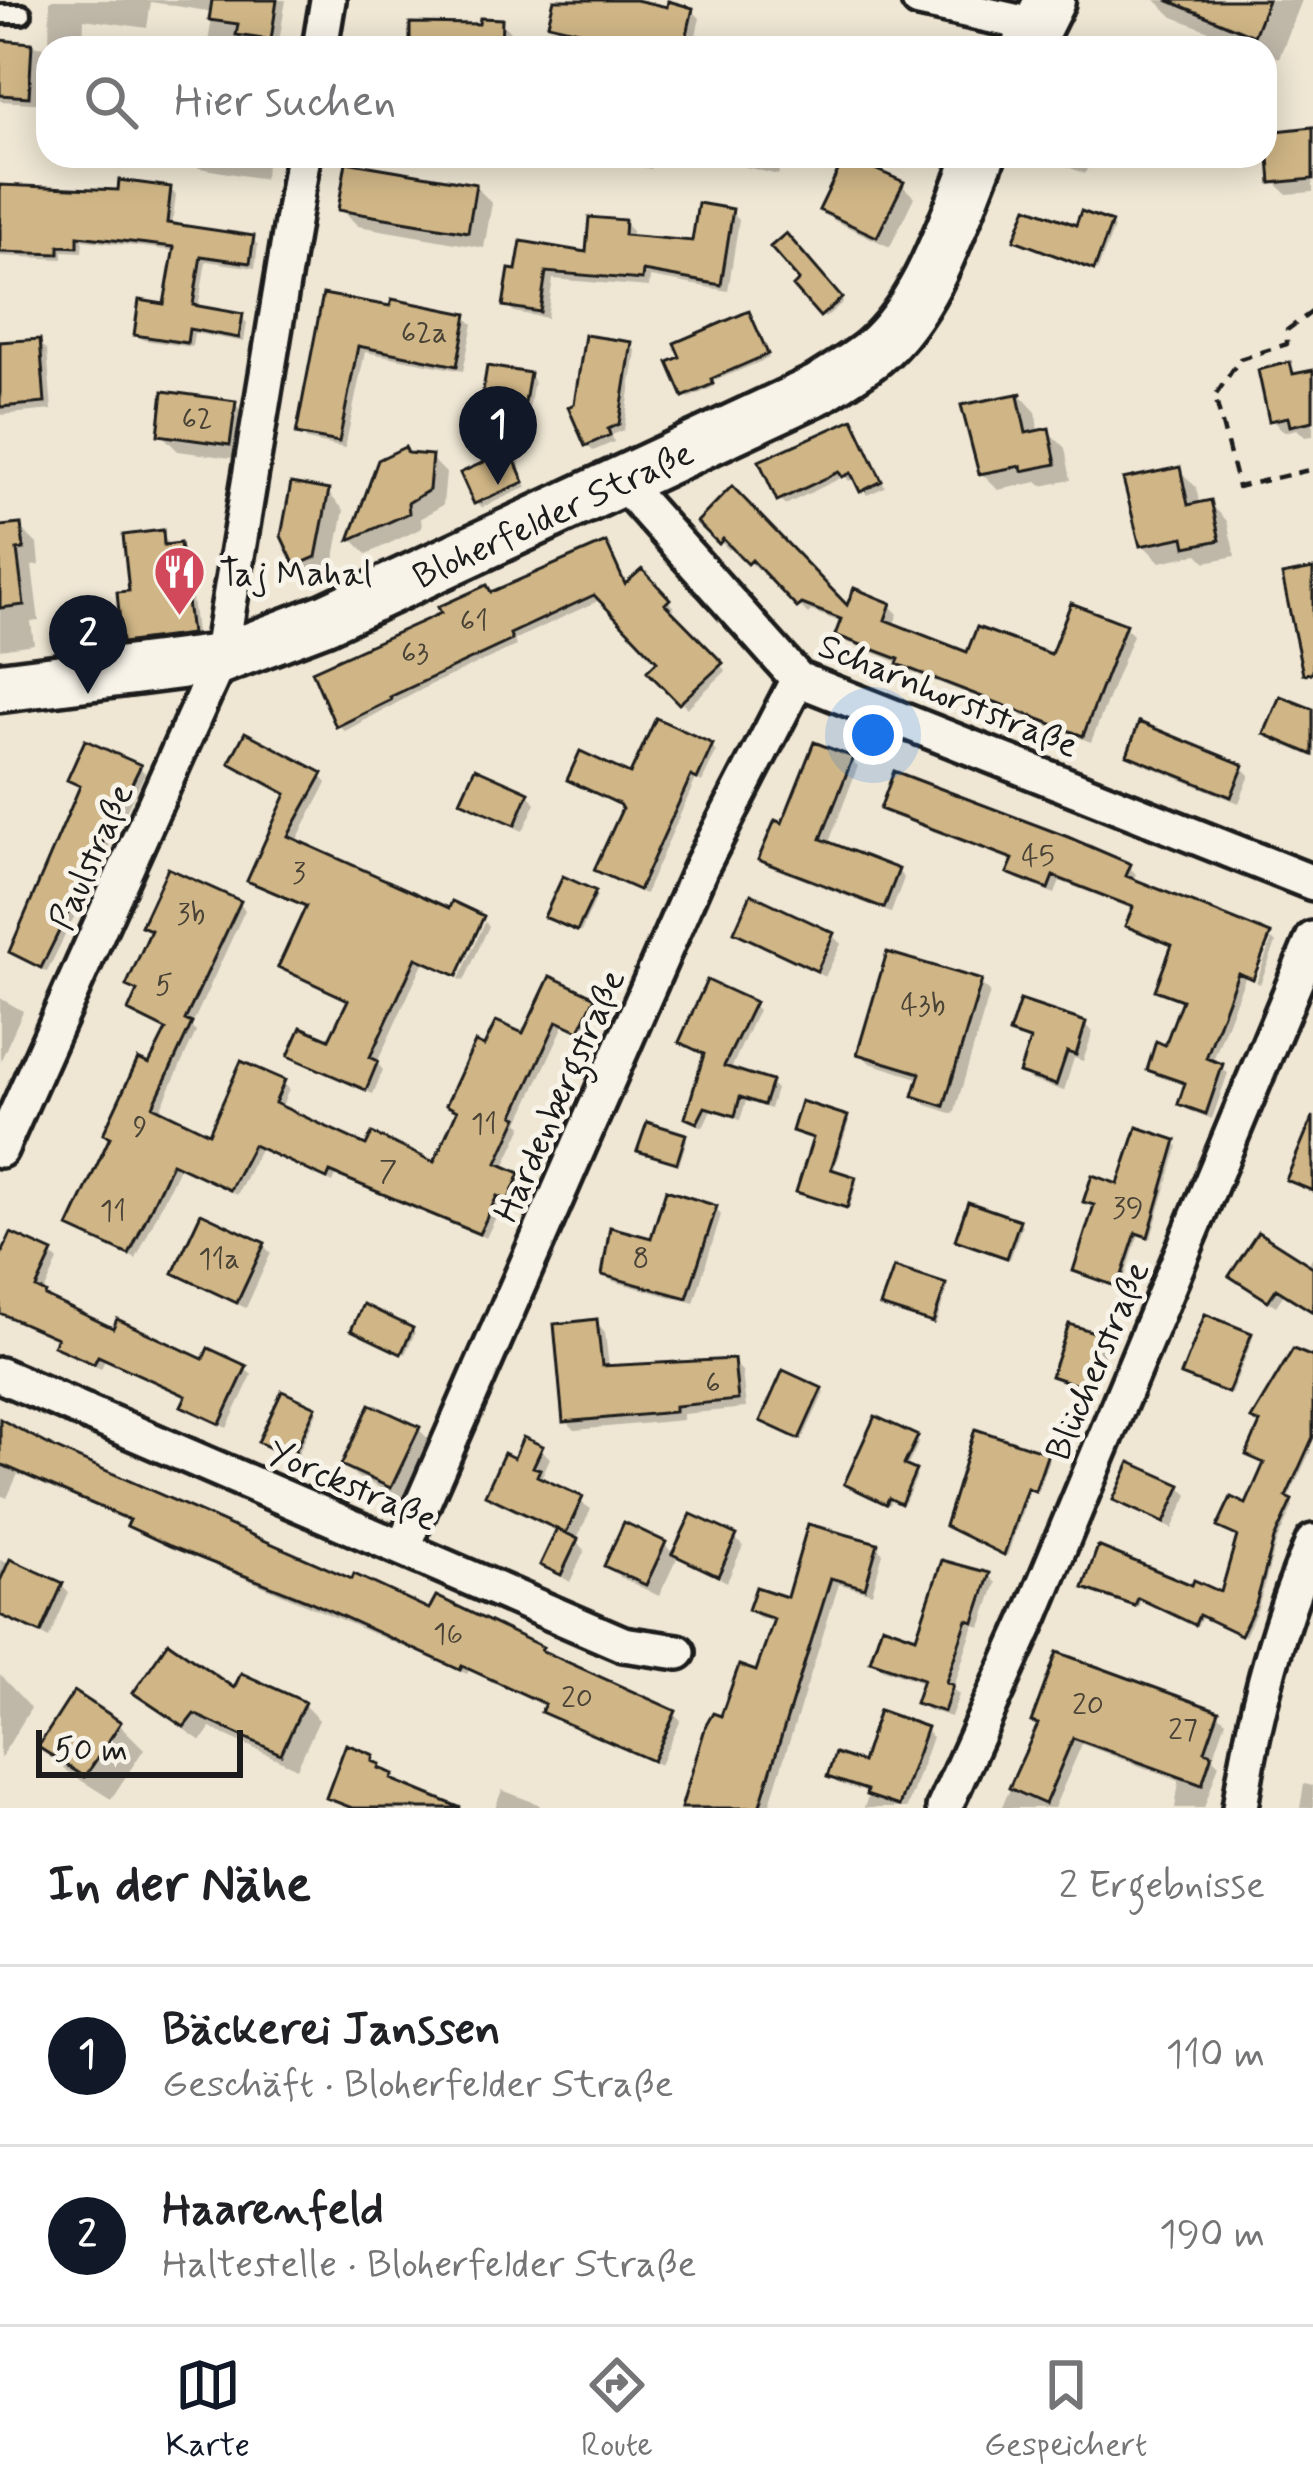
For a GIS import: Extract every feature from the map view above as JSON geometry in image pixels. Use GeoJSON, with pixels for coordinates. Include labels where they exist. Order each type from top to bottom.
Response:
{"type":"FeatureCollection","features":[{"type":"Feature","properties":{"kind":"street"},"geometry":{"type":"LineString","coordinates":[[322,36],[328,0]]}},
{"type":"Feature","properties":{"kind":"street"},"geometry":{"type":"LineString","coordinates":[[919,0],[1036,26]]}},
{"type":"Feature","properties":{"kind":"street","name":"Paulstraße"},"geometry":{"type":"LineString","coordinates":[[0,1150],[220,659],[301,168]]}},
{"type":"Feature","properties":{"kind":"street","name":"Bloherfelder Straße"},"geometry":{"type":"LineString","coordinates":[[0,687],[220,659],[325,620],[819,389],[875,351],[905,316],[938,258],[975,168]]}},
{"type":"Feature","properties":{"kind":"street","name":"Scharnhorststraße"},"geometry":{"type":"LineString","coordinates":[[622,482],[797,679],[1313,883]]}},
{"type":"Feature","properties":{"kind":"street","name":"Hardenbergstraße"},"geometry":{"type":"LineString","coordinates":[[403,1548],[701,867],[797,679]]}},
{"type":"Feature","properties":{"kind":"street","name":"Blücherstraße"},"geometry":{"type":"LineString","coordinates":[[944,1808],[1032,1613],[1313,939]]}},
{"type":"Feature","properties":{"kind":"street","name":"Yorckstraße"},"geometry":{"type":"LineString","coordinates":[[0,1375],[623,1644],[678,1652]]}},
{"type":"Feature","properties":{"kind":"street"},"geometry":{"type":"LineString","coordinates":[[1240,1808],[1250,1741],[1293,1588],[1313,1542]]}},
{"type":"Feature","properties":{"kind":"lane"},"geometry":{"type":"LineString","coordinates":[[0,14],[22,14]]}},
{"type":"Feature","properties":{"kind":"path"},"geometry":{"type":"LineString","coordinates":[[1313,311],[1287,330],[1287,344],[1240,359],[1215,396],[1238,488],[1313,469]]}},
{"type":"Feature","properties":{"kind":"building"},"geometry":{"type":"Polygon","coordinates":[[[212,0],[277,0],[272,36],[236,35],[238,24],[209,20],[212,0]]]}},
{"type":"Feature","properties":{"kind":"building"},"geometry":{"type":"Polygon","coordinates":[[[554,0],[636,0],[667,7],[668,1],[693,8],[687,36],[600,36],[548,24],[554,0]]]}},
{"type":"Feature","properties":{"kind":"building"},"geometry":{"type":"Polygon","coordinates":[[[1167,0],[1268,0],[1254,36],[1167,0]]]}},
{"type":"Feature","properties":{"kind":"building"},"geometry":{"type":"Polygon","coordinates":[[[480,18],[502,19],[501,36],[410,36],[410,23],[479,24],[480,18]]]}},
{"type":"Feature","properties":{"kind":"building"},"geometry":{"type":"Polygon","coordinates":[[[0,40],[32,43],[29,97],[0,95],[0,40]]]}},
{"type":"Feature","properties":{"kind":"building"},"geometry":{"type":"Polygon","coordinates":[[[1313,127],[1313,179],[1271,183],[1270,168],[1277,168],[1277,131],[1313,127]]]}},
{"type":"Feature","properties":{"kind":"building"},"geometry":{"type":"Polygon","coordinates":[[[345,168],[381,168],[476,184],[468,232],[338,210],[345,168]]]}},
{"type":"Feature","properties":{"kind":"building"},"geometry":{"type":"Polygon","coordinates":[[[839,168],[872,168],[904,182],[877,237],[819,210],[839,168]]]}},
{"type":"Feature","properties":{"kind":"building"},"geometry":{"type":"Polygon","coordinates":[[[119,180],[171,187],[167,223],[254,236],[250,263],[201,256],[193,305],[243,314],[239,338],[189,329],[187,343],[134,335],[139,300],[164,304],[174,247],[78,236],[78,247],[59,246],[59,254],[0,252],[0,185],[118,190],[119,180]]]}},
{"type":"Feature","properties":{"kind":"building"},"geometry":{"type":"Polygon","coordinates":[[[698,203],[733,209],[721,285],[643,271],[642,280],[546,272],[540,312],[503,306],[509,269],[516,270],[521,241],[586,252],[589,217],[625,220],[624,235],[692,241],[698,203]]]}},
{"type":"Feature","properties":{"kind":"building"},"geometry":{"type":"Polygon","coordinates":[[[1027,207],[1076,225],[1081,211],[1112,222],[1094,270],[1014,240],[1027,207]]]}},
{"type":"Feature","properties":{"kind":"building"},"geometry":{"type":"Polygon","coordinates":[[[786,233],[842,298],[820,317],[793,286],[799,280],[770,247],[786,233]]]}},
{"type":"Feature","properties":{"kind":"building"},"geometry":{"type":"Polygon","coordinates":[[[323,294],[390,306],[392,299],[467,314],[457,366],[358,346],[339,442],[296,434],[323,294]]]}},
{"type":"Feature","properties":{"kind":"building"},"geometry":{"type":"Polygon","coordinates":[[[749,311],[768,354],[683,397],[668,362],[680,357],[674,343],[749,311]]]}},
{"type":"Feature","properties":{"kind":"building"},"geometry":{"type":"Polygon","coordinates":[[[585,335],[632,342],[619,424],[608,429],[610,435],[585,446],[568,407],[574,404],[585,335]]]}},
{"type":"Feature","properties":{"kind":"building"},"geometry":{"type":"Polygon","coordinates":[[[40,339],[45,403],[0,407],[0,342],[40,339]]]}},
{"type":"Feature","properties":{"kind":"building"},"geometry":{"type":"Polygon","coordinates":[[[1290,362],[1293,374],[1313,370],[1313,421],[1290,426],[1288,417],[1269,421],[1258,370],[1290,362]]]}},
{"type":"Feature","properties":{"kind":"building"},"geometry":{"type":"Polygon","coordinates":[[[487,366],[530,373],[515,461],[524,482],[474,504],[460,473],[484,462],[493,411],[480,409],[487,366]]]}},
{"type":"Feature","properties":{"kind":"building"},"geometry":{"type":"Polygon","coordinates":[[[163,391],[236,401],[230,445],[158,435],[163,391]]]}},
{"type":"Feature","properties":{"kind":"building"},"geometry":{"type":"Polygon","coordinates":[[[1022,393],[1018,396],[1026,433],[1049,428],[1056,464],[979,474],[961,405],[1022,393]]]}},
{"type":"Feature","properties":{"kind":"building"},"geometry":{"type":"Polygon","coordinates":[[[853,419],[882,481],[860,492],[851,473],[842,477],[839,472],[777,501],[759,461],[853,419]]]}},
{"type":"Feature","properties":{"kind":"building"},"geometry":{"type":"Polygon","coordinates":[[[405,447],[408,453],[432,455],[429,490],[408,503],[409,513],[349,540],[378,460],[405,447]]]}},
{"type":"Feature","properties":{"kind":"building"},"geometry":{"type":"Polygon","coordinates":[[[1180,467],[1188,505],[1211,500],[1220,540],[1186,547],[1184,537],[1140,546],[1123,479],[1180,467]]]}},
{"type":"Feature","properties":{"kind":"building"},"geometry":{"type":"Polygon","coordinates":[[[291,483],[329,490],[316,557],[295,566],[281,536],[291,483]]]}},
{"type":"Feature","properties":{"kind":"building"},"geometry":{"type":"Polygon","coordinates":[[[732,486],[847,605],[854,588],[891,603],[885,620],[967,652],[977,627],[1051,654],[1071,603],[1126,624],[1083,736],[897,664],[899,659],[835,635],[841,619],[802,604],[797,608],[752,560],[748,564],[723,539],[719,544],[697,522],[732,486]]]}},
{"type":"Feature","properties":{"kind":"building"},"geometry":{"type":"Polygon","coordinates":[[[21,524],[24,549],[17,550],[24,605],[0,608],[0,526],[21,524]]]}},
{"type":"Feature","properties":{"kind":"building"},"geometry":{"type":"Polygon","coordinates":[[[163,530],[164,545],[180,543],[191,634],[122,643],[117,592],[129,591],[123,535],[163,530]]]}},
{"type":"Feature","properties":{"kind":"building"},"geometry":{"type":"Polygon","coordinates":[[[606,542],[625,584],[642,569],[670,599],[665,604],[723,663],[679,704],[647,671],[657,661],[594,595],[336,727],[312,671],[441,613],[438,607],[487,585],[491,592],[606,542]]]}},
{"type":"Feature","properties":{"kind":"building"},"geometry":{"type":"Polygon","coordinates":[[[1313,569],[1313,673],[1303,674],[1282,575],[1313,569]]]}},
{"type":"Feature","properties":{"kind":"building"},"geometry":{"type":"Polygon","coordinates":[[[1280,696],[1313,709],[1313,755],[1264,734],[1280,696]]]}},
{"type":"Feature","properties":{"kind":"building"},"geometry":{"type":"Polygon","coordinates":[[[656,718],[713,744],[697,779],[691,776],[639,890],[594,870],[622,809],[619,804],[567,780],[580,751],[630,774],[656,718]]]}},
{"type":"Feature","properties":{"kind":"building"},"geometry":{"type":"Polygon","coordinates":[[[1139,722],[1244,765],[1231,797],[1127,755],[1139,722]]]}},
{"type":"Feature","properties":{"kind":"building"},"geometry":{"type":"Polygon","coordinates":[[[245,732],[323,773],[288,836],[449,908],[452,901],[484,916],[457,976],[416,958],[370,1057],[378,1061],[366,1090],[288,1056],[301,1027],[329,1039],[348,1000],[278,967],[306,906],[247,881],[286,794],[229,763],[245,732]]]}},
{"type":"Feature","properties":{"kind":"building"},"geometry":{"type":"Polygon","coordinates":[[[85,740],[141,765],[41,968],[9,952],[80,786],[67,780],[85,740]]]}},
{"type":"Feature","properties":{"kind":"building"},"geometry":{"type":"Polygon","coordinates":[[[814,742],[853,757],[821,839],[899,869],[884,908],[758,860],[775,820],[782,823],[814,742]]]}},
{"type":"Feature","properties":{"kind":"building"},"geometry":{"type":"Polygon","coordinates":[[[475,768],[529,792],[515,825],[460,801],[475,768]]]}},
{"type":"Feature","properties":{"kind":"building"},"geometry":{"type":"Polygon","coordinates":[[[894,771],[1131,864],[1126,876],[1271,934],[1253,979],[1238,973],[1206,1058],[1223,1064],[1206,1114],[1178,1104],[1185,1083],[1147,1070],[1156,1041],[1165,1045],[1182,1000],[1155,990],[1172,945],[1125,926],[1133,907],[1053,876],[1048,889],[1007,873],[1013,859],[880,809],[894,771]]]}},
{"type":"Feature","properties":{"kind":"building"},"geometry":{"type":"Polygon","coordinates":[[[168,868],[241,901],[185,1020],[192,1023],[153,1106],[209,1133],[241,1061],[285,1080],[275,1103],[366,1145],[372,1133],[434,1162],[457,1111],[446,1105],[475,1042],[484,1046],[496,1021],[523,1033],[550,976],[595,997],[579,1031],[557,1021],[497,1163],[520,1173],[508,1201],[497,1196],[479,1234],[330,1172],[327,1179],[253,1145],[230,1190],[172,1163],[129,1255],[68,1227],[110,1137],[103,1134],[138,1059],[149,1064],[166,1030],[128,1011],[137,991],[126,986],[151,930],[141,926],[168,868]]]}},
{"type":"Feature","properties":{"kind":"building"},"geometry":{"type":"Polygon","coordinates":[[[563,876],[596,891],[577,931],[544,917],[563,876]]]}},
{"type":"Feature","properties":{"kind":"building"},"geometry":{"type":"Polygon","coordinates":[[[751,894],[834,933],[817,971],[734,932],[751,894]]]}},
{"type":"Feature","properties":{"kind":"building"},"geometry":{"type":"Polygon","coordinates":[[[887,952],[982,980],[944,1106],[913,1096],[920,1073],[857,1054],[887,952]]]}},
{"type":"Feature","properties":{"kind":"building"},"geometry":{"type":"Polygon","coordinates":[[[707,980],[755,1002],[724,1066],[772,1081],[764,1105],[740,1097],[735,1116],[705,1107],[697,1123],[685,1118],[704,1054],[679,1042],[707,980]]]}},
{"type":"Feature","properties":{"kind":"building"},"geometry":{"type":"Polygon","coordinates":[[[1020,1000],[1086,1022],[1076,1055],[1067,1052],[1056,1085],[1019,1073],[1030,1040],[1009,1033],[1020,1000]]]}},
{"type":"Feature","properties":{"kind":"building"},"geometry":{"type":"Polygon","coordinates":[[[801,1101],[848,1116],[831,1169],[856,1177],[847,1208],[796,1192],[813,1138],[792,1131],[801,1101]]]}},
{"type":"Feature","properties":{"kind":"building"},"geometry":{"type":"Polygon","coordinates":[[[1313,1116],[1313,1191],[1286,1180],[1313,1116]]]}},
{"type":"Feature","properties":{"kind":"building"},"geometry":{"type":"Polygon","coordinates":[[[647,1122],[686,1134],[677,1163],[637,1151],[647,1122]]]}},
{"type":"Feature","properties":{"kind":"building"},"geometry":{"type":"Polygon","coordinates":[[[1137,1127],[1176,1140],[1148,1237],[1136,1233],[1118,1287],[1073,1271],[1094,1205],[1083,1202],[1092,1175],[1118,1184],[1137,1127]]]}},
{"type":"Feature","properties":{"kind":"building"},"geometry":{"type":"Polygon","coordinates":[[[666,1190],[717,1206],[687,1298],[602,1275],[610,1227],[651,1238],[666,1190]]]}},
{"type":"Feature","properties":{"kind":"building"},"geometry":{"type":"Polygon","coordinates":[[[968,1202],[1020,1220],[1007,1258],[955,1240],[968,1202]]]}},
{"type":"Feature","properties":{"kind":"building"},"geometry":{"type":"Polygon","coordinates":[[[201,1213],[265,1243],[237,1303],[173,1273],[201,1213]]]}},
{"type":"Feature","properties":{"kind":"building"},"geometry":{"type":"Polygon","coordinates":[[[1258,1232],[1313,1267],[1313,1312],[1276,1289],[1268,1301],[1229,1276],[1258,1232]]]}},
{"type":"Feature","properties":{"kind":"building"},"geometry":{"type":"Polygon","coordinates":[[[11,1233],[53,1252],[36,1288],[45,1296],[113,1328],[117,1319],[203,1359],[208,1348],[247,1366],[220,1424],[181,1406],[186,1396],[98,1356],[94,1364],[53,1346],[57,1338],[0,1313],[0,1257],[11,1233]]]}},
{"type":"Feature","properties":{"kind":"building"},"geometry":{"type":"Polygon","coordinates":[[[894,1267],[946,1284],[933,1323],[880,1306],[894,1267]]]}},
{"type":"Feature","properties":{"kind":"building"},"geometry":{"type":"Polygon","coordinates":[[[363,1304],[413,1328],[401,1354],[351,1330],[363,1304]]]}},
{"type":"Feature","properties":{"kind":"building"},"geometry":{"type":"Polygon","coordinates":[[[1205,1314],[1252,1333],[1228,1393],[1181,1375],[1205,1314]]]}},
{"type":"Feature","properties":{"kind":"building"},"geometry":{"type":"Polygon","coordinates":[[[597,1319],[602,1366],[734,1359],[738,1400],[675,1406],[675,1412],[563,1422],[554,1324],[597,1319]]]}},
{"type":"Feature","properties":{"kind":"building"},"geometry":{"type":"Polygon","coordinates":[[[1069,1324],[1100,1334],[1083,1387],[1051,1376],[1069,1324]]]}},
{"type":"Feature","properties":{"kind":"building"},"geometry":{"type":"Polygon","coordinates":[[[1293,1349],[1313,1357],[1313,1437],[1286,1497],[1292,1500],[1241,1635],[1199,1615],[1195,1625],[1138,1598],[1135,1606],[1083,1588],[1098,1546],[1192,1585],[1194,1580],[1221,1592],[1237,1536],[1217,1527],[1231,1497],[1246,1504],[1264,1463],[1246,1455],[1260,1423],[1251,1419],[1293,1349]]]}},
{"type":"Feature","properties":{"kind":"building"},"geometry":{"type":"Polygon","coordinates":[[[783,1370],[822,1388],[799,1439],[760,1421],[783,1370]]]}},
{"type":"Feature","properties":{"kind":"building"},"geometry":{"type":"Polygon","coordinates":[[[282,1391],[316,1407],[292,1458],[258,1442],[282,1391]]]}},
{"type":"Feature","properties":{"kind":"building"},"geometry":{"type":"Polygon","coordinates":[[[370,1404],[420,1427],[391,1488],[341,1465],[370,1404]]]}},
{"type":"Feature","properties":{"kind":"building"},"geometry":{"type":"Polygon","coordinates":[[[875,1416],[918,1436],[904,1465],[916,1470],[901,1504],[889,1498],[886,1504],[844,1484],[875,1416]]]}},
{"type":"Feature","properties":{"kind":"building"},"geometry":{"type":"Polygon","coordinates":[[[0,1419],[55,1448],[352,1579],[354,1574],[429,1609],[436,1596],[676,1711],[653,1761],[541,1712],[545,1704],[462,1666],[460,1670],[311,1602],[170,1546],[127,1526],[130,1520],[0,1464],[0,1419]]]}},
{"type":"Feature","properties":{"kind":"building"},"geometry":{"type":"Polygon","coordinates":[[[975,1429],[1048,1453],[1035,1491],[1027,1488],[1004,1555],[945,1526],[975,1429]]]}},
{"type":"Feature","properties":{"kind":"building"},"geometry":{"type":"Polygon","coordinates":[[[523,1437],[543,1446],[533,1467],[540,1469],[537,1476],[583,1497],[566,1533],[578,1539],[561,1575],[540,1565],[557,1529],[485,1495],[504,1453],[514,1458],[523,1437]]]}},
{"type":"Feature","properties":{"kind":"building"},"geometry":{"type":"Polygon","coordinates":[[[1130,1462],[1181,1485],[1164,1523],[1113,1500],[1130,1462]]]}},
{"type":"Feature","properties":{"kind":"building"},"geometry":{"type":"Polygon","coordinates":[[[691,1514],[737,1535],[718,1576],[672,1554],[691,1514]]]}},
{"type":"Feature","properties":{"kind":"building"},"geometry":{"type":"Polygon","coordinates":[[[624,1522],[666,1542],[646,1585],[604,1566],[624,1522]]]}},
{"type":"Feature","properties":{"kind":"building"},"geometry":{"type":"Polygon","coordinates":[[[808,1524],[878,1543],[865,1588],[831,1578],[759,1808],[681,1808],[706,1725],[713,1713],[721,1716],[739,1665],[756,1671],[774,1619],[748,1610],[756,1587],[787,1597],[808,1524]]]}},
{"type":"Feature","properties":{"kind":"building"},"geometry":{"type":"Polygon","coordinates":[[[10,1559],[63,1583],[41,1633],[0,1615],[0,1581],[10,1559]]]}},
{"type":"Feature","properties":{"kind":"building"},"geometry":{"type":"Polygon","coordinates":[[[942,1560],[990,1573],[974,1622],[967,1620],[946,1682],[953,1685],[944,1712],[915,1703],[923,1679],[870,1661],[882,1625],[916,1637],[942,1560]]]}},
{"type":"Feature","properties":{"kind":"building"},"geometry":{"type":"Polygon","coordinates":[[[168,1642],[234,1688],[241,1673],[305,1702],[281,1754],[194,1714],[184,1727],[133,1693],[168,1642]]]}},
{"type":"Feature","properties":{"kind":"building"},"geometry":{"type":"Polygon","coordinates":[[[1057,1652],[1219,1711],[1205,1751],[1212,1754],[1202,1785],[1073,1738],[1045,1804],[1009,1788],[1038,1724],[1031,1722],[1057,1652]]]}},
{"type":"Feature","properties":{"kind":"building"},"geometry":{"type":"Polygon","coordinates":[[[74,1691],[121,1722],[85,1777],[38,1747],[74,1691]]]}},
{"type":"Feature","properties":{"kind":"building"},"geometry":{"type":"Polygon","coordinates":[[[879,1710],[927,1727],[899,1806],[827,1777],[835,1753],[862,1762],[879,1710]]]}},
{"type":"Feature","properties":{"kind":"building"},"geometry":{"type":"Polygon","coordinates":[[[346,1744],[374,1755],[372,1761],[379,1768],[394,1774],[391,1779],[461,1808],[352,1808],[326,1798],[346,1744]]]}},
{"type":"Feature","properties":{"kind":"place","name":"Bäckerei Janssen"},"geometry":{"type":"Point","coordinates":[498,485]}},
{"type":"Feature","properties":{"kind":"place","name":"Taj Mahal"},"geometry":{"type":"Point","coordinates":[180,618]}},
{"type":"Feature","properties":{"kind":"place","name":"Haarenfeld"},"geometry":{"type":"Point","coordinates":[88,694]}}]}
